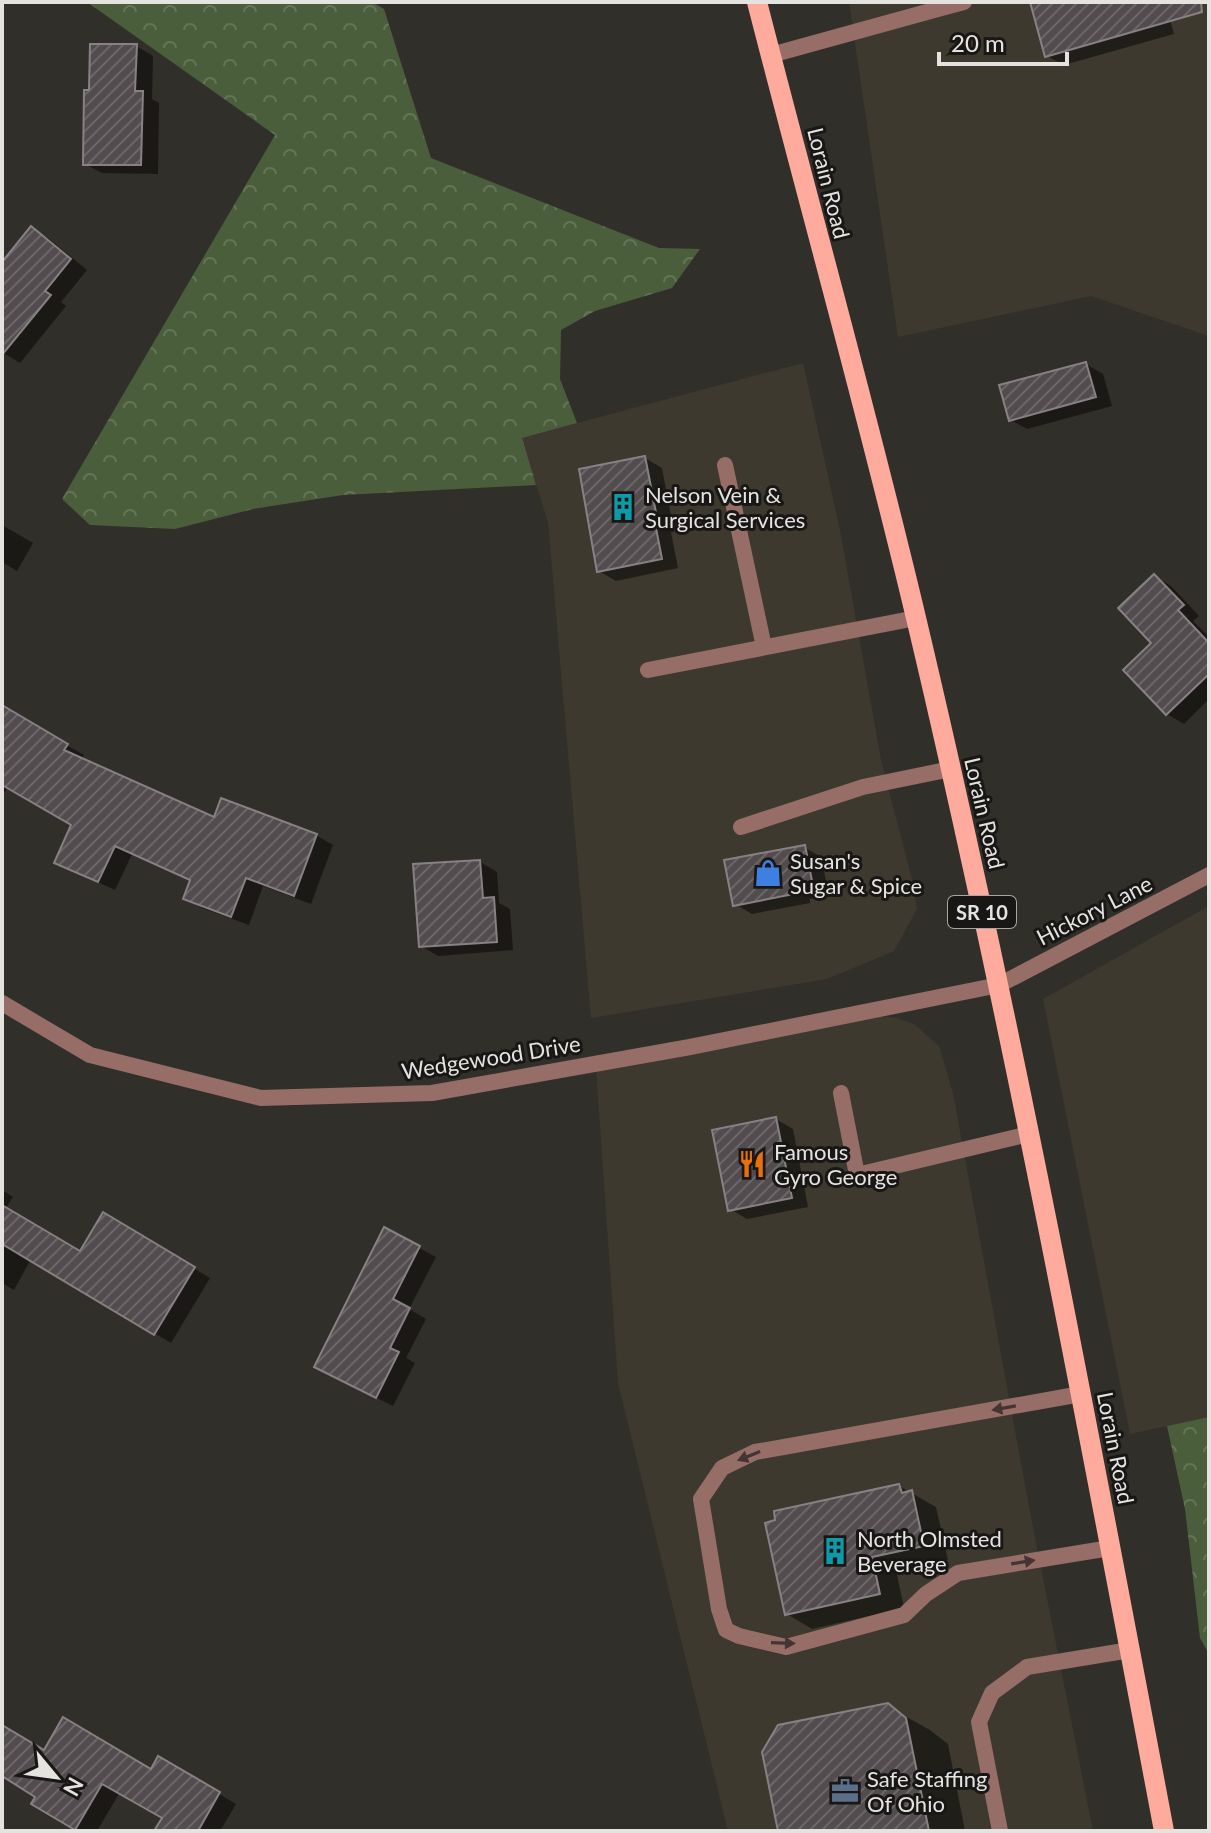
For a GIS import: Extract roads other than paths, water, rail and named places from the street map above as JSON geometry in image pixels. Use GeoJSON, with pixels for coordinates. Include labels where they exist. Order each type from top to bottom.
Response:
{"type":"FeatureCollection","features":[{"type":"Feature","properties":{"kind":"main road","name":"Lorain Road"},"geometry":{"type":"LineString","coordinates":[[757,2],[916,618],[951,769],[1029,1134],[1164,1831]]}},
{"type":"Feature","properties":{"kind":"street"},"geometry":{"type":"LineString","coordinates":[[771,55],[944,5],[964,2]]}},
{"type":"Feature","properties":{"kind":"street"},"geometry":{"type":"LineString","coordinates":[[725,465],[764,647]]}},
{"type":"Feature","properties":{"kind":"street"},"geometry":{"type":"LineString","coordinates":[[648,670],[916,618]]}},
{"type":"Feature","properties":{"kind":"street"},"geometry":{"type":"LineString","coordinates":[[741,827],[863,787],[951,769]]}},
{"type":"Feature","properties":{"kind":"street","name":"Hickory Lane"},"geometry":{"type":"LineString","coordinates":[[999,985],[1209,875]]}},
{"type":"Feature","properties":{"kind":"street","name":"Wedgewood Drive"},"geometry":{"type":"LineString","coordinates":[[2,1003],[90,1055],[261,1098],[432,1093],[690,1047],[999,985]]}},
{"type":"Feature","properties":{"kind":"street"},"geometry":{"type":"LineString","coordinates":[[841,1093],[857,1175],[1029,1134]]}},
{"type":"Feature","properties":{"kind":"street"},"geometry":{"type":"LineString","coordinates":[[1081,1394],[755,1452],[722,1468],[701,1499],[719,1609],[726,1630],[786,1647],[904,1615],[926,1594],[958,1573],[1110,1548]]}},
{"type":"Feature","properties":{"kind":"street"},"geometry":{"type":"LineString","coordinates":[[1000,1831],[979,1722],[992,1693],[1027,1667],[1130,1650]]}},
{"type":"Feature","properties":{"kind":"place","name":"Nelson Vein & Surgical Services"},"geometry":{"type":"Point","coordinates":[623,507]}},
{"type":"Feature","properties":{"kind":"place","name":"Susan's Sugar & Spice"},"geometry":{"type":"Point","coordinates":[768,873]}},
{"type":"Feature","properties":{"kind":"place","name":"Famous Gyro George"},"geometry":{"type":"Point","coordinates":[752,1164]}},
{"type":"Feature","properties":{"kind":"place","name":"North Olmsted Beverage"},"geometry":{"type":"Point","coordinates":[835,1551]}},
{"type":"Feature","properties":{"kind":"place","name":"Safe Staffing Of Ohio"},"geometry":{"type":"Point","coordinates":[845,1791]}}]}
